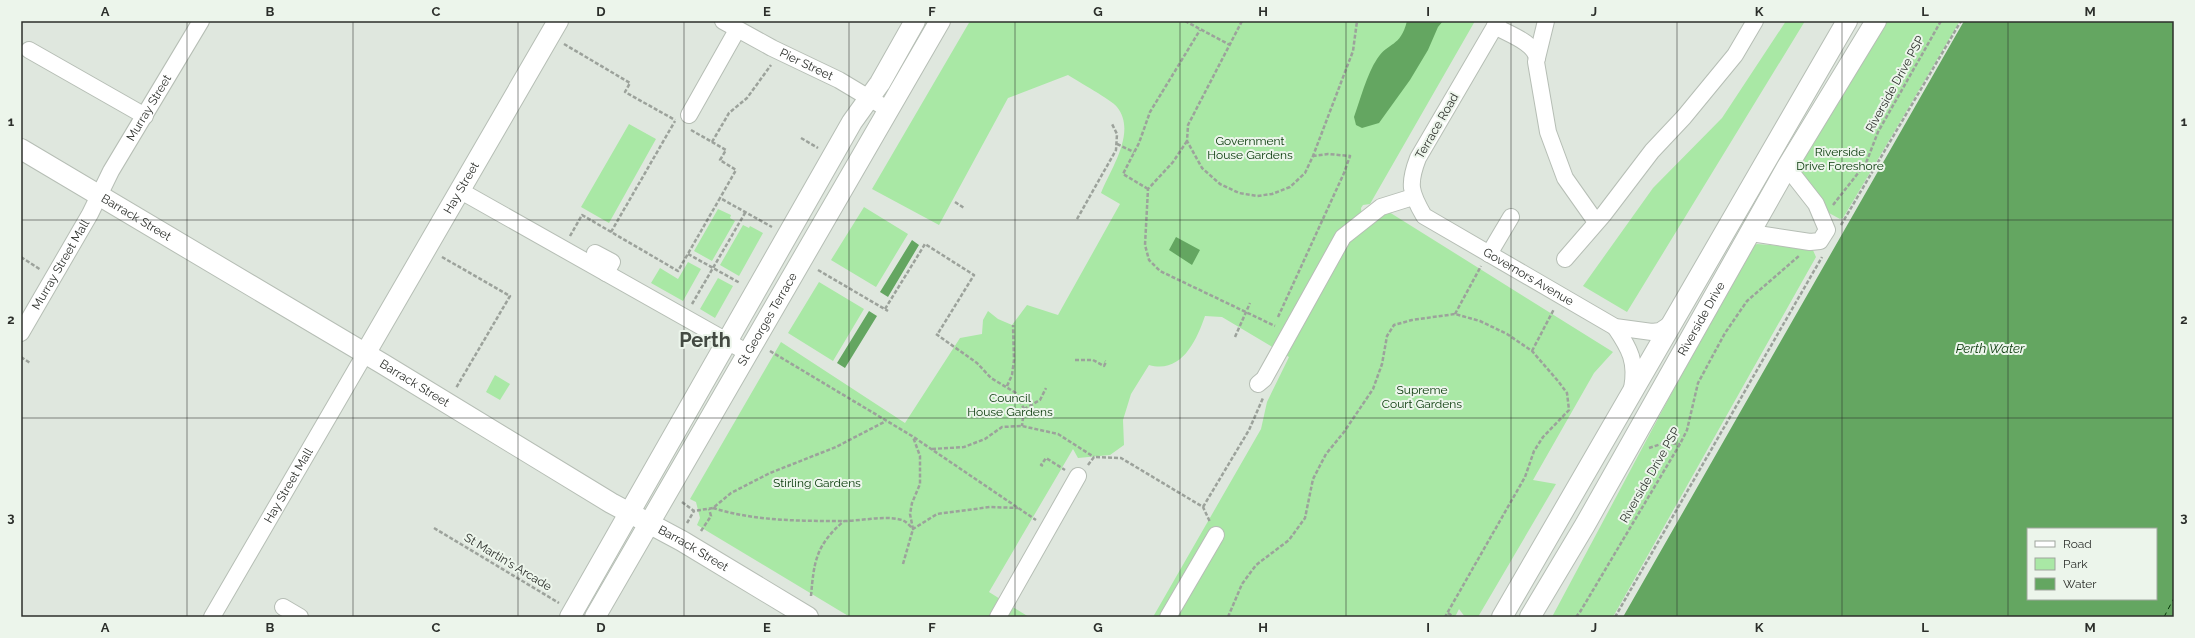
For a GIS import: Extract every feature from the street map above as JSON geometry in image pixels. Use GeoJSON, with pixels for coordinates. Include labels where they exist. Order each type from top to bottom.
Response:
{"type":"FeatureCollection","features":[{"type":"Feature","properties":{"kind":"main road","name":"Hay Street"},"geometry":{"type":"LineString","coordinates":[[365,354],[558,21]]}},
{"type":"Feature","properties":{"kind":"main road","name":"St Georges Terrace"},"geometry":{"type":"LineString","coordinates":[[595,617],[940,21]]}},
{"type":"Feature","properties":{"kind":"main road","name":"Riverside Drive"},"geometry":{"type":"LineString","coordinates":[[1502,617],[1847,21]]}},
{"type":"Feature","properties":{"kind":"main road","name":"Riverside Drive"},"geometry":{"type":"LineString","coordinates":[[1530,617],[1631,443],[1787,167],[1876,21]]}},
{"type":"Feature","properties":{"kind":"main road","name":"St Georges Terrace"},"geometry":{"type":"LineString","coordinates":[[572,614],[852,122],[869,98],[909,23]]}},
{"type":"Feature","properties":{"kind":"main road","name":"Barrack Street"},"geometry":{"type":"LineString","coordinates":[[21,148],[98,196],[630,513],[802,610]]}},
{"type":"Feature","properties":{"kind":"street","name":"Murray Street"},"geometry":{"type":"LineString","coordinates":[[98,196],[201,21]]}},
{"type":"Feature","properties":{"kind":"street","name":"Pier Street"},"geometry":{"type":"LineString","coordinates":[[722,21],[737,30],[839,80],[889,110]]}},
{"type":"Feature","properties":{"kind":"street"},"geometry":{"type":"LineString","coordinates":[[1546,21],[1537,60],[1542,107],[1557,158],[1565,178],[1596,222]]}},
{"type":"Feature","properties":{"kind":"street"},"geometry":{"type":"LineString","coordinates":[[1565,259],[1652,151],[1684,117],[1735,55],[1755,21]]}},
{"type":"Feature","properties":{"kind":"street"},"geometry":{"type":"LineString","coordinates":[[1494,27],[1537,60]]}},
{"type":"Feature","properties":{"kind":"street","name":"Terrace Road"},"geometry":{"type":"LineString","coordinates":[[1442,228],[1424,216],[1413,196],[1410,182],[1418,158],[1494,27]]}},
{"type":"Feature","properties":{"kind":"street"},"geometry":{"type":"LineString","coordinates":[[683,122],[737,30]]}},
{"type":"Feature","properties":{"kind":"street"},"geometry":{"type":"LineString","coordinates":[[29,50],[145,116]]}},
{"type":"Feature","properties":{"kind":"street"},"geometry":{"type":"LineString","coordinates":[[1750,233],[1810,242],[1820,241],[1826,230],[1816,204],[1787,167]]}},
{"type":"Feature","properties":{"kind":"street"},"geometry":{"type":"LineString","coordinates":[[459,190],[748,353]]}},
{"type":"Feature","properties":{"kind":"street","name":"Murray Street Mall"},"geometry":{"type":"LineString","coordinates":[[21,333],[54,277],[98,196]]}},
{"type":"Feature","properties":{"kind":"street"},"geometry":{"type":"LineString","coordinates":[[1258,384],[1264,379],[1343,237],[1380,208],[1413,196]]}},
{"type":"Feature","properties":{"kind":"street"},"geometry":{"type":"LineString","coordinates":[[1489,254],[1511,217]]}},
{"type":"Feature","properties":{"kind":"street","name":"Governors Avenue"},"geometry":{"type":"LineString","coordinates":[[1442,228],[1615,327],[1652,332],[1665,328],[1672,323]]}},
{"type":"Feature","properties":{"kind":"street"},"geometry":{"type":"LineString","coordinates":[[595,253],[612,262],[606,273]]}},
{"type":"Feature","properties":{"kind":"street","name":"Governors Avenue"},"geometry":{"type":"LineString","coordinates":[[1615,327],[1628,348],[1633,360],[1635,374],[1632,393]]}},
{"type":"Feature","properties":{"kind":"street","name":"Hay Street Mall"},"geometry":{"type":"LineString","coordinates":[[212,617],[365,354]]}},
{"type":"Feature","properties":{"kind":"street"},"geometry":{"type":"LineString","coordinates":[[998,617],[1078,477]]}},
{"type":"Feature","properties":{"kind":"street"},"geometry":{"type":"LineString","coordinates":[[1168,617],[1216,536]]}},
{"type":"Feature","properties":{"kind":"street"},"geometry":{"type":"LineString","coordinates":[[283,607],[300,617]]}},
{"type":"Feature","properties":{"kind":"path"},"geometry":{"type":"LineString","coordinates":[[1185,21],[1230,45]]}},
{"type":"Feature","properties":{"kind":"path"},"geometry":{"type":"LineString","coordinates":[[1242,21],[1188,125],[1187,141],[1173,162],[1148,189],[1145,245],[1149,260],[1160,271],[1274,327],[1344,173],[1350,156],[1328,154],[1313,156]]}},
{"type":"Feature","properties":{"kind":"path"},"geometry":{"type":"LineString","coordinates":[[1187,141],[1202,168],[1220,184],[1239,194],[1257,196],[1272,194],[1290,187],[1305,174],[1313,156],[1353,52],[1357,21]]}},
{"type":"Feature","properties":{"kind":"path","name":"Riverside Drive PSP"},"geometry":{"type":"LineString","coordinates":[[1823,220],[1836,200],[1866,163],[1878,132],[1941,21]]}},
{"type":"Feature","properties":{"kind":"path"},"geometry":{"type":"LineString","coordinates":[[1838,230],[1961,21]]}},
{"type":"Feature","properties":{"kind":"path"},"geometry":{"type":"LineString","coordinates":[[1148,189],[1123,174],[1134,152],[1150,112],[1200,30]]}},
{"type":"Feature","properties":{"kind":"path"},"geometry":{"type":"LineString","coordinates":[[563,248],[582,215],[678,271],[736,170],[720,160],[726,150],[683,122],[625,92],[630,83],[564,44]]}},
{"type":"Feature","properties":{"kind":"path"},"geometry":{"type":"LineString","coordinates":[[712,142],[729,113],[747,98],[772,65]]}},
{"type":"Feature","properties":{"kind":"path"},"geometry":{"type":"LineString","coordinates":[[611,232],[683,122]]}},
{"type":"Feature","properties":{"kind":"path"},"geometry":{"type":"LineString","coordinates":[[1077,219],[1117,144],[1117,134],[1112,124]]}},
{"type":"Feature","properties":{"kind":"path"},"geometry":{"type":"LineString","coordinates":[[801,138],[819,148]]}},
{"type":"Feature","properties":{"kind":"path"},"geometry":{"type":"LineString","coordinates":[[1117,144],[1134,152]]}},
{"type":"Feature","properties":{"kind":"path"},"geometry":{"type":"LineString","coordinates":[[720,198],[772,228]]}},
{"type":"Feature","properties":{"kind":"path"},"geometry":{"type":"LineString","coordinates":[[955,202],[964,208]]}},
{"type":"Feature","properties":{"kind":"path"},"geometry":{"type":"LineString","coordinates":[[685,317],[745,212]]}},
{"type":"Feature","properties":{"kind":"path","name":"Riverside Drive PSP"},"geometry":{"type":"LineString","coordinates":[[1576,617],[1680,444],[1687,430],[1698,383],[1725,332],[1747,301],[1788,267],[1810,242]]}},
{"type":"Feature","properties":{"kind":"path"},"geometry":{"type":"LineString","coordinates":[[818,270],[887,310],[925,244],[974,274],[936,334],[977,362],[991,378],[1007,386],[1016,394],[1024,409],[1022,426]]}},
{"type":"Feature","properties":{"kind":"path"},"geometry":{"type":"LineString","coordinates":[[688,254],[741,284]]}},
{"type":"Feature","properties":{"kind":"path"},"geometry":{"type":"LineString","coordinates":[[1455,314],[1489,254]]}},
{"type":"Feature","properties":{"kind":"path"},"geometry":{"type":"LineString","coordinates":[[1615,617],[1823,255]]}},
{"type":"Feature","properties":{"kind":"path"},"geometry":{"type":"LineString","coordinates":[[21,257],[54,277]]}},
{"type":"Feature","properties":{"kind":"path"},"geometry":{"type":"LineString","coordinates":[[442,257],[510,296],[456,388]]}},
{"type":"Feature","properties":{"kind":"path"},"geometry":{"type":"LineString","coordinates":[[1532,350],[1561,296]]}},
{"type":"Feature","properties":{"kind":"path"},"geometry":{"type":"LineString","coordinates":[[1235,337],[1250,303]]}},
{"type":"Feature","properties":{"kind":"path"},"geometry":{"type":"LineString","coordinates":[[1228,617],[1242,584],[1256,565],[1289,540],[1304,518],[1313,479],[1326,454],[1344,432],[1373,389],[1382,364],[1387,336],[1394,326],[1412,320],[1455,314],[1487,325],[1507,334],[1532,350],[1566,393],[1569,410],[1543,437],[1534,451],[1525,477],[1448,613],[1444,617]]}},
{"type":"Feature","properties":{"kind":"path"},"geometry":{"type":"LineString","coordinates":[[1007,386],[1012,375],[1014,360],[1013,325]]}},
{"type":"Feature","properties":{"kind":"path"},"geometry":{"type":"LineString","coordinates":[[770,351],[912,436],[1048,528]]}},
{"type":"Feature","properties":{"kind":"path"},"geometry":{"type":"LineString","coordinates":[[21,357],[30,363]]}},
{"type":"Feature","properties":{"kind":"path"},"geometry":{"type":"LineString","coordinates":[[1075,360],[1093,360],[1104,366],[1105,361]]}},
{"type":"Feature","properties":{"kind":"path"},"geometry":{"type":"LineString","coordinates":[[1024,409],[1040,400],[1046,388]]}},
{"type":"Feature","properties":{"kind":"path"},"geometry":{"type":"LineString","coordinates":[[711,508],[730,493],[770,473],[836,446],[886,421]]}},
{"type":"Feature","properties":{"kind":"path"},"geometry":{"type":"LineString","coordinates":[[932,449],[964,447],[986,439],[1002,427],[1022,426],[1058,434],[1094,458],[1121,458],[1203,507],[1216,536]]}},
{"type":"Feature","properties":{"kind":"path"},"geometry":{"type":"LineString","coordinates":[[1203,507],[1249,430]]}},
{"type":"Feature","properties":{"kind":"path"},"geometry":{"type":"LineString","coordinates":[[904,564],[914,530],[910,514],[912,503],[920,484],[920,456],[912,436]]}},
{"type":"Feature","properties":{"kind":"path"},"geometry":{"type":"LineString","coordinates":[[1631,443],[1646,449],[1664,443],[1680,444]]}},
{"type":"Feature","properties":{"kind":"path"},"geometry":{"type":"LineString","coordinates":[[1043,466],[1041,465],[1046,458],[1078,477],[1094,458]]}},
{"type":"Feature","properties":{"kind":"path"},"geometry":{"type":"LineString","coordinates":[[682,502],[694,511],[711,508],[737,516],[844,521],[889,518],[904,520],[914,530]]}},
{"type":"Feature","properties":{"kind":"path"},"geometry":{"type":"LineString","coordinates":[[914,530],[937,514],[990,507],[1018,508]]}},
{"type":"Feature","properties":{"kind":"path"},"geometry":{"type":"LineString","coordinates":[[701,531],[711,516],[711,508]]}},
{"type":"Feature","properties":{"kind":"path"},"geometry":{"type":"LineString","coordinates":[[688,523],[694,511]]}},
{"type":"Feature","properties":{"kind":"path"},"geometry":{"type":"LineString","coordinates":[[802,610],[818,552],[830,533],[844,521]]}},
{"type":"Feature","properties":{"kind":"path","name":"St Martin's Arcade"},"geometry":{"type":"LineString","coordinates":[[434,528],[572,614]]}},
{"type":"Feature","properties":{"kind":"path"},"geometry":{"type":"LineString","coordinates":[[1448,613],[1454,617]]}},
{"type":"Feature","properties":{"kind":"green space"},"geometry":{"type":"Polygon","coordinates":[[[970,21],[1475,21],[1370,204],[1363,205],[1361,208],[1362,218],[1381,207],[1613,352],[1594,373],[1533,480],[1556,484],[1478,617],[1465,617],[1459,609],[1455,617],[1153,617],[1261,429],[1267,402],[1289,357],[1222,317],[1205,316],[1192,345],[1186,354],[1178,360],[1170,365],[1160,367],[1149,365],[1131,394],[1123,420],[1124,445],[1110,455],[1078,458],[1073,449],[989,592],[1029,617],[850,617],[697,525],[700,518],[696,502],[690,499],[781,342],[905,423],[960,338],[982,334],[983,320],[988,311],[998,319],[1012,325],[1027,305],[1058,315],[1120,204],[1101,193],[1120,150],[1124,127],[1122,117],[1114,104],[1102,95],[1068,75],[1008,98],[939,225],[872,189],[970,21]]]}},
{"type":"Feature","properties":{"kind":"green space"},"geometry":{"type":"Polygon","coordinates":[[[1786,21],[1805,21],[1627,312],[1583,286],[1653,188],[1722,118],[1786,21]]]}},
{"type":"Feature","properties":{"kind":"green space","name":"Riverside Drive Foreshore"},"geometry":{"type":"Polygon","coordinates":[[[1885,21],[1960,21],[1843,218],[1840,219],[1829,213],[1800,171],[1799,164],[1885,21]]]}},
{"type":"Feature","properties":{"kind":"green space"},"geometry":{"type":"Polygon","coordinates":[[[629,124],[656,139],[609,223],[581,207],[629,124]]]}},
{"type":"Feature","properties":{"kind":"green space"},"geometry":{"type":"Polygon","coordinates":[[[864,207],[908,234],[876,287],[831,260],[864,207]]]}},
{"type":"Feature","properties":{"kind":"green space"},"geometry":{"type":"Polygon","coordinates":[[[718,209],[731,215],[730,218],[735,221],[712,261],[694,251],[718,209]]]}},
{"type":"Feature","properties":{"kind":"green space"},"geometry":{"type":"Polygon","coordinates":[[[743,225],[749,228],[750,226],[763,233],[739,276],[720,265],[743,225]]]}},
{"type":"Feature","properties":{"kind":"green space"},"geometry":{"type":"Polygon","coordinates":[[[1757,244],[1812,248],[1816,257],[1613,617],[1552,617],[1749,248],[1757,244]]]}},
{"type":"Feature","properties":{"kind":"green space"},"geometry":{"type":"Polygon","coordinates":[[[688,262],[701,269],[683,301],[651,283],[660,268],[678,279],[688,262]]]}},
{"type":"Feature","properties":{"kind":"green space"},"geometry":{"type":"Polygon","coordinates":[[[718,278],[733,286],[715,318],[700,309],[718,278]]]}},
{"type":"Feature","properties":{"kind":"green space"},"geometry":{"type":"Polygon","coordinates":[[[819,282],[864,309],[833,361],[788,333],[819,282]]]}},
{"type":"Feature","properties":{"kind":"green space"},"geometry":{"type":"Polygon","coordinates":[[[495,375],[510,384],[500,400],[486,392],[495,375]]]}},
{"type":"Feature","properties":{"kind":"water"},"geometry":{"type":"Polygon","coordinates":[[[1407,21],[1443,21],[1438,27],[1428,50],[1410,80],[1379,123],[1362,128],[1356,125],[1354,117],[1370,72],[1381,53],[1401,36],[1407,21]]]}},
{"type":"Feature","properties":{"kind":"water","name":"Perth Water"},"geometry":{"type":"Polygon","coordinates":[[[1964,21],[2174,21],[2174,617],[1623,617],[1964,21]]]}},
{"type":"Feature","properties":{"kind":"water"},"geometry":{"type":"Polygon","coordinates":[[[1176,237],[1200,250],[1192,265],[1169,250],[1176,237]]]}},
{"type":"Feature","properties":{"kind":"water"},"geometry":{"type":"Polygon","coordinates":[[[912,240],[919,245],[888,297],[880,292],[912,240]]]}},
{"type":"Feature","properties":{"kind":"water"},"geometry":{"type":"Polygon","coordinates":[[[869,311],[877,316],[845,368],[837,363],[869,311]]]}},
{"type":"Feature","properties":{"kind":"ferry route"},"geometry":{"type":"LineString","coordinates":[[2164,617],[2174,598]]}},
{"type":"Feature","properties":{"kind":"district","name":"Perth"},"geometry":{"type":"Point","coordinates":[705,340]}},
{"type":"Feature","properties":{"kind":"park label","name":"Government House Gardens"},"geometry":{"type":"Point","coordinates":[1250,148]}},
{"type":"Feature","properties":{"kind":"park label","name":"Supreme Court Gardens"},"geometry":{"type":"Point","coordinates":[1422,397]}},
{"type":"Feature","properties":{"kind":"park label","name":"Council House Gardens"},"geometry":{"type":"Point","coordinates":[1010,405]}},
{"type":"Feature","properties":{"kind":"park label","name":"Stirling Gardens"},"geometry":{"type":"Point","coordinates":[817,483]}}]}
